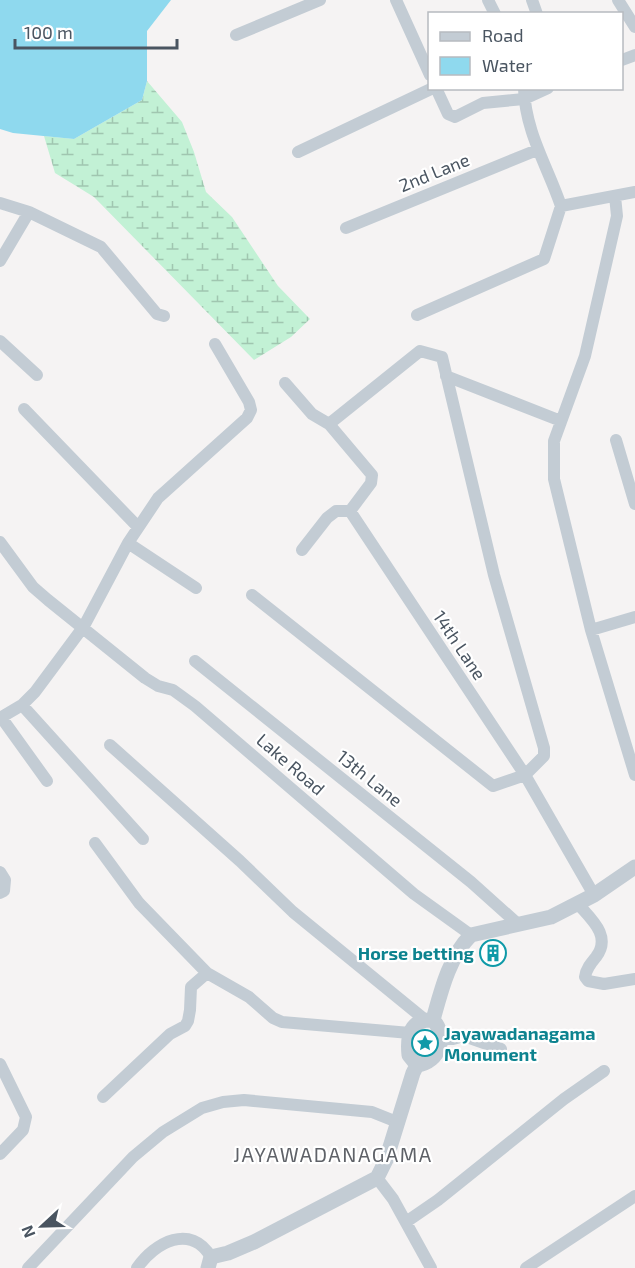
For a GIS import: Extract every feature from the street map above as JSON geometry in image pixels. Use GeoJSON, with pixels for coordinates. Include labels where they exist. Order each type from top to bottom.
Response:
{"type":"FeatureCollection","features":[{"type":"Feature","properties":{"kind":"street"},"geometry":{"type":"LineString","coordinates":[[236,35],[320,0]]}},
{"type":"Feature","properties":{"kind":"street"},"geometry":{"type":"LineString","coordinates":[[396,0],[428,73]]}},
{"type":"Feature","properties":{"kind":"street"},"geometry":{"type":"LineString","coordinates":[[618,0],[635,27]]}},
{"type":"Feature","properties":{"kind":"street"},"geometry":{"type":"LineString","coordinates":[[298,152],[430,90]]}},
{"type":"Feature","properties":{"kind":"street"},"geometry":{"type":"LineString","coordinates":[[435,90],[448,114],[455,117],[483,103],[540,90]]}},
{"type":"Feature","properties":{"kind":"street"},"geometry":{"type":"LineString","coordinates":[[417,315],[544,259],[561,207],[537,150],[524,94]]}},
{"type":"Feature","properties":{"kind":"street","name":"2nd Lane"},"geometry":{"type":"LineString","coordinates":[[346,228],[537,150]]}},
{"type":"Feature","properties":{"kind":"street"},"geometry":{"type":"LineString","coordinates":[[561,207],[635,192]]}},
{"type":"Feature","properties":{"kind":"street"},"geometry":{"type":"LineString","coordinates":[[615,196],[617,216],[585,356],[554,441],[554,479],[591,630],[635,775]]}},
{"type":"Feature","properties":{"kind":"street"},"geometry":{"type":"LineString","coordinates":[[0,203],[29,212],[101,247],[157,314],[164,316]]}},
{"type":"Feature","properties":{"kind":"street"},"geometry":{"type":"LineString","coordinates":[[0,261],[29,212]]}},
{"type":"Feature","properties":{"kind":"street"},"geometry":{"type":"LineString","coordinates":[[0,341],[37,375]]}},
{"type":"Feature","properties":{"kind":"street"},"geometry":{"type":"LineString","coordinates":[[46,781],[1,718],[22,705],[35,692],[84,626],[128,543],[159,498],[240,424],[251,410],[249,402],[215,344]]}},
{"type":"Feature","properties":{"kind":"street"},"geometry":{"type":"LineString","coordinates":[[252,595],[493,786],[496,787],[525,776],[544,756],[544,748],[494,575],[442,357],[420,351],[329,424]]}},
{"type":"Feature","properties":{"kind":"street"},"geometry":{"type":"LineString","coordinates":[[446,376],[561,421]]}},
{"type":"Feature","properties":{"kind":"street"},"geometry":{"type":"LineString","coordinates":[[285,383],[312,414],[329,424],[372,475],[370,483],[350,511],[336,511],[327,518],[302,550]]}},
{"type":"Feature","properties":{"kind":"street"},"geometry":{"type":"LineString","coordinates":[[24,409],[138,526]]}},
{"type":"Feature","properties":{"kind":"street"},"geometry":{"type":"LineString","coordinates":[[616,440],[635,504]]}},
{"type":"Feature","properties":{"kind":"street","name":"14th Lane"},"geometry":{"type":"LineString","coordinates":[[350,511],[525,776],[594,895]]}},
{"type":"Feature","properties":{"kind":"street","name":"Lake Road"},"geometry":{"type":"LineString","coordinates":[[0,542],[33,587],[84,626],[145,678],[158,686],[173,690],[195,706],[414,894],[471,935]]}},
{"type":"Feature","properties":{"kind":"street"},"geometry":{"type":"LineString","coordinates":[[128,543],[196,588]]}},
{"type":"Feature","properties":{"kind":"street"},"geometry":{"type":"LineString","coordinates":[[591,630],[635,617]]}},
{"type":"Feature","properties":{"kind":"street","name":"13th Lane"},"geometry":{"type":"LineString","coordinates":[[195,661],[471,882],[519,925]]}},
{"type":"Feature","properties":{"kind":"street"},"geometry":{"type":"LineString","coordinates":[[22,705],[143,839]]}},
{"type":"Feature","properties":{"kind":"street"},"geometry":{"type":"LineString","coordinates":[[110,745],[240,861],[293,912],[439,1026],[442,1039],[437,1053],[425,1064],[417,1065]]}},
{"type":"Feature","properties":{"kind":"street"},"geometry":{"type":"LineString","coordinates":[[95,843],[139,903],[207,973],[249,997],[273,1018],[282,1022],[410,1034]]}},
{"type":"Feature","properties":{"kind":"street"},"geometry":{"type":"LineString","coordinates":[[429,1020],[453,961],[471,935],[550,917],[594,895],[635,867]]}},
{"type":"Feature","properties":{"kind":"street"},"geometry":{"type":"LineString","coordinates":[[0,872],[6,886],[0,893]]}},
{"type":"Feature","properties":{"kind":"street"},"geometry":{"type":"LineString","coordinates":[[578,904],[600,930],[603,940],[601,951],[586,970],[585,977],[588,981],[604,984],[635,979]]}},
{"type":"Feature","properties":{"kind":"street"},"geometry":{"type":"LineString","coordinates":[[103,1097],[170,1034],[185,1026],[190,1010],[191,987],[207,973]]}},
{"type":"Feature","properties":{"kind":"street"},"geometry":{"type":"LineString","coordinates":[[417,1065],[409,1055],[410,1034],[416,1024],[429,1020]]}},
{"type":"Feature","properties":{"kind":"street"},"geometry":{"type":"LineString","coordinates":[[442,1039],[465,1036],[501,1048]]}},
{"type":"Feature","properties":{"kind":"street"},"geometry":{"type":"LineString","coordinates":[[0,1064],[26,1117],[23,1130],[0,1154]]}},
{"type":"Feature","properties":{"kind":"street"},"geometry":{"type":"LineString","coordinates":[[137,1268],[154,1250],[175,1239],[190,1239],[205,1246],[209,1262],[254,1242],[377,1178],[386,1160],[412,1073],[417,1065]]}},
{"type":"Feature","properties":{"kind":"street"},"geometry":{"type":"LineString","coordinates":[[406,1222],[438,1200],[564,1098],[604,1071]]}},
{"type":"Feature","properties":{"kind":"street"},"geometry":{"type":"LineString","coordinates":[[28,1268],[133,1157],[182,1119],[202,1108],[223,1102],[244,1100],[372,1112],[397,1122]]}},
{"type":"Feature","properties":{"kind":"street"},"geometry":{"type":"LineString","coordinates":[[377,1178],[393,1199],[431,1268]]}},
{"type":"Feature","properties":{"kind":"street"},"geometry":{"type":"LineString","coordinates":[[526,1268],[635,1196]]}},
{"type":"Feature","properties":{"kind":"green space"},"geometry":{"type":"Polygon","coordinates":[[[147,81],[182,122],[206,192],[232,217],[278,286],[310,319],[291,337],[254,360],[94,197],[55,173],[44,136],[74,139],[142,100],[147,81]]]}},
{"type":"Feature","properties":{"kind":"water"},"geometry":{"type":"Polygon","coordinates":[[[0,0],[171,0],[147,31],[147,81],[142,100],[74,139],[13,133],[0,129],[0,0]]]}},
{"type":"Feature","properties":{"kind":"place","name":"Horse betting"},"geometry":{"type":"Point","coordinates":[493,953]}},
{"type":"Feature","properties":{"kind":"place","name":"Jayawadanagama Monument"},"geometry":{"type":"Point","coordinates":[425,1043]}},
{"type":"Feature","properties":{"kind":"district","name":"JAYAWADANAGAMA"},"geometry":{"type":"Point","coordinates":[333,1154]}}]}
